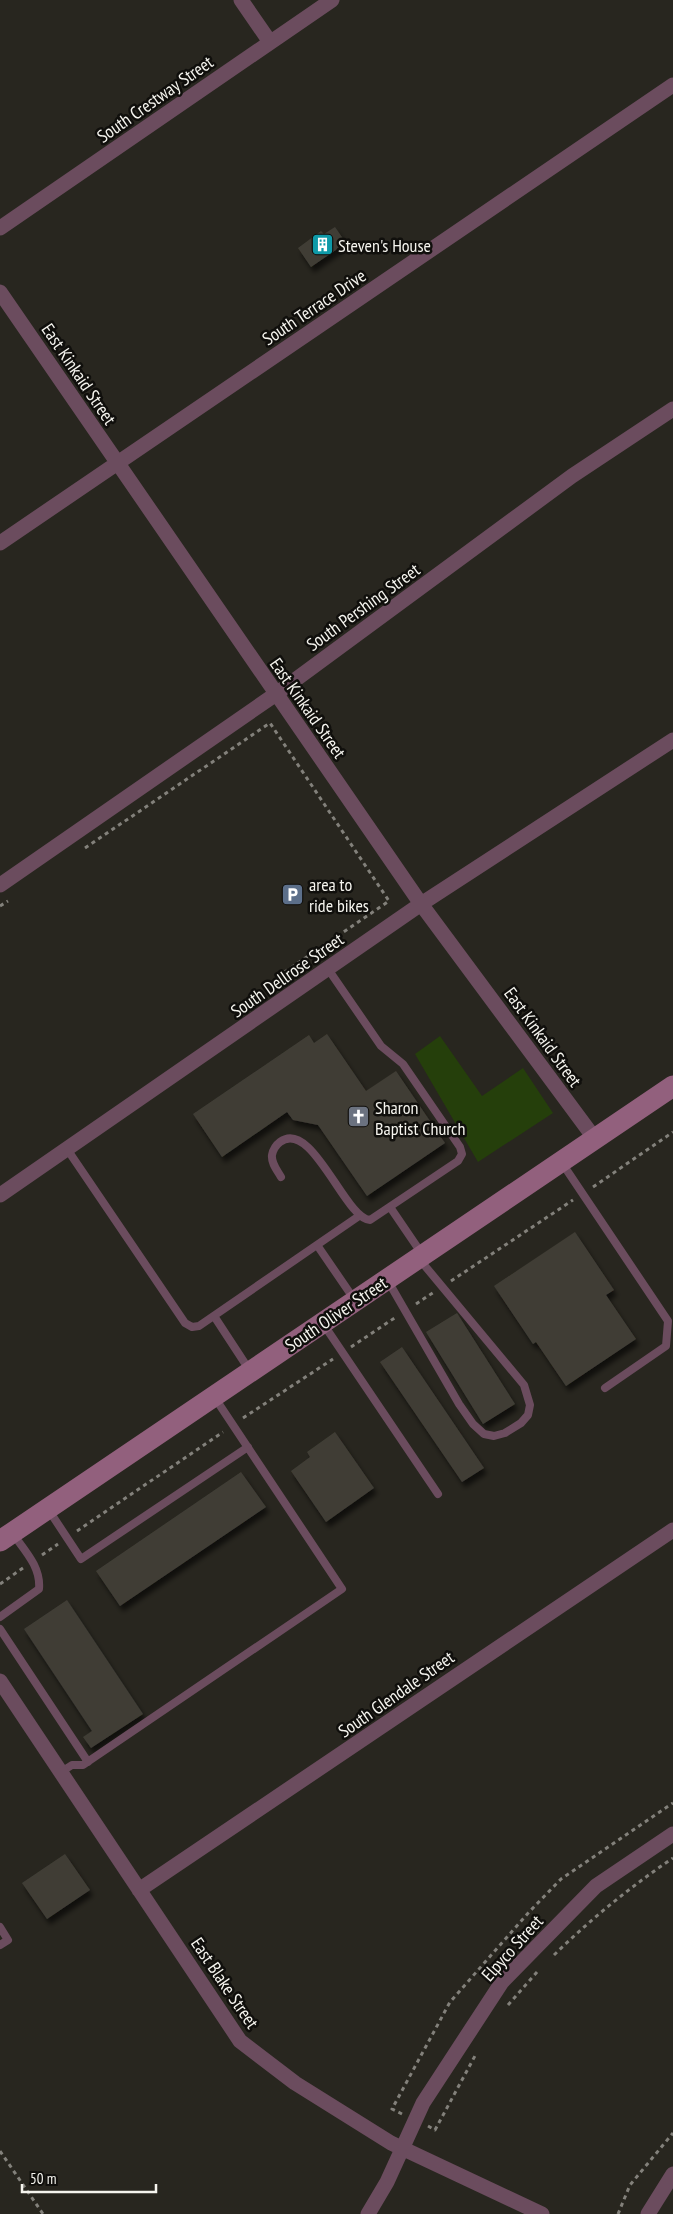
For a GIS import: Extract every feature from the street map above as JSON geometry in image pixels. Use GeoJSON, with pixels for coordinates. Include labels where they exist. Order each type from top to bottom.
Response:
{"type":"FeatureCollection","features":[{"type":"Feature","properties":{"kind":"main road","name":"South Oliver Street"},"geometry":{"type":"LineString","coordinates":[[6,1537],[673,1086]]}},
{"type":"Feature","properties":{"kind":"street"},"geometry":{"type":"LineString","coordinates":[[242,0],[270,42]]}},
{"type":"Feature","properties":{"kind":"street","name":"South Crestway Street"},"geometry":{"type":"LineString","coordinates":[[0,228],[332,0]]}},
{"type":"Feature","properties":{"kind":"street","name":"South Terrace Drive"},"geometry":{"type":"LineString","coordinates":[[0,543],[673,85]]}},
{"type":"Feature","properties":{"kind":"street","name":"East Kinkaid Street"},"geometry":{"type":"LineString","coordinates":[[0,292],[421,904],[595,1139]]}},
{"type":"Feature","properties":{"kind":"street","name":"South Pershing Street"},"geometry":{"type":"LineString","coordinates":[[0,885],[276,694],[572,476],[673,408]]}},
{"type":"Feature","properties":{"kind":"street","name":"South Dellrose Street"},"geometry":{"type":"LineString","coordinates":[[0,1195],[421,904],[673,740]]}},
{"type":"Feature","properties":{"kind":"street","name":"South Glendale Street"},"geometry":{"type":"LineString","coordinates":[[140,1890],[673,1530]]}},
{"type":"Feature","properties":{"kind":"street","name":"East Blake Street"},"geometry":{"type":"LineString","coordinates":[[0,1681],[240,2041],[295,2083],[402,2148],[542,2214]]}},
{"type":"Feature","properties":{"kind":"street","name":"Elpyco Street"},"geometry":{"type":"LineString","coordinates":[[368,2214],[387,2182],[423,2103],[502,1982],[596,1886],[673,1834]]}},
{"type":"Feature","properties":{"kind":"street"},"geometry":{"type":"LineString","coordinates":[[648,2214],[673,2174]]}},
{"type":"Feature","properties":{"kind":"lane"},"geometry":{"type":"LineString","coordinates":[[281,1176],[273,1162],[274,1149],[278,1144],[290,1139],[302,1142],[333,1179],[359,1216],[370,1220],[458,1161],[462,1150],[403,1064],[381,1046],[328,969]]}},
{"type":"Feature","properties":{"kind":"lane"},"geometry":{"type":"LineString","coordinates":[[67,1149],[185,1323],[195,1328],[359,1216]]}},
{"type":"Feature","properties":{"kind":"lane"},"geometry":{"type":"LineString","coordinates":[[561,1162],[668,1321],[666,1346],[605,1388]]}},
{"type":"Feature","properties":{"kind":"lane"},"geometry":{"type":"LineString","coordinates":[[387,1279],[472,1424],[484,1434],[494,1436],[504,1434],[521,1423],[528,1415],[530,1405],[524,1386],[421,1257],[390,1207]]}},
{"type":"Feature","properties":{"kind":"lane"},"geometry":{"type":"LineString","coordinates":[[317,1245],[355,1301]]}},
{"type":"Feature","properties":{"kind":"lane"},"geometry":{"type":"LineString","coordinates":[[214,1316],[251,1372]]}},
{"type":"Feature","properties":{"kind":"lane"},"geometry":{"type":"LineString","coordinates":[[323,1323],[438,1494]]}},
{"type":"Feature","properties":{"kind":"lane"},"geometry":{"type":"LineString","coordinates":[[61,1772],[72,1765],[83,1765],[88,1762],[342,1589],[214,1396]]}},
{"type":"Feature","properties":{"kind":"lane"},"geometry":{"type":"LineString","coordinates":[[48,1509],[80,1559],[248,1447]]}},
{"type":"Feature","properties":{"kind":"lane"},"geometry":{"type":"LineString","coordinates":[[0,1617],[39,1588],[40,1577],[34,1565],[6,1537]]}},
{"type":"Feature","properties":{"kind":"lane"},"geometry":{"type":"LineString","coordinates":[[0,1629],[88,1762]]}},
{"type":"Feature","properties":{"kind":"lane"},"geometry":{"type":"LineString","coordinates":[[0,1927],[8,1940],[0,1946]]}},
{"type":"Feature","properties":{"kind":"path"},"geometry":{"type":"LineString","coordinates":[[82,850],[270,723],[389,901],[276,978]]}},
{"type":"Feature","properties":{"kind":"path"},"geometry":{"type":"LineString","coordinates":[[0,906],[8,900]]}},
{"type":"Feature","properties":{"kind":"path"},"geometry":{"type":"LineString","coordinates":[[547,1961],[584,1925],[647,1875],[673,1858]]}},
{"type":"Feature","properties":{"kind":"path"},"geometry":{"type":"LineString","coordinates":[[506,2007],[541,1967]]}},
{"type":"Feature","properties":{"kind":"path"},"geometry":{"type":"LineString","coordinates":[[392,2109],[435,2130],[481,2046]]}},
{"type":"Feature","properties":{"kind":"path"},"geometry":{"type":"LineString","coordinates":[[618,2214],[630,2186],[673,2133]]}},
{"type":"Feature","properties":{"kind":"path"},"geometry":{"type":"LineString","coordinates":[[0,2151],[43,2214]]}},
{"type":"Feature","properties":{"kind":"green space"},"geometry":{"type":"Polygon","coordinates":[[[440,1036],[482,1096],[523,1068],[553,1113],[478,1162],[415,1054],[440,1036]]]}},
{"type":"Feature","properties":{"kind":"building","name":"Steven's House"},"geometry":{"type":"Polygon","coordinates":[[[335,227],[346,243],[311,267],[298,248],[321,231],[324,234],[335,227]]]}},
{"type":"Feature","properties":{"kind":"building","name":"Sharon Baptist Church"},"geometry":{"type":"Polygon","coordinates":[[[327,1034],[366,1091],[396,1071],[445,1143],[367,1196],[318,1125],[293,1120],[287,1112],[222,1157],[193,1114],[309,1035],[314,1043],[327,1034]]]}},
{"type":"Feature","properties":{"kind":"building"},"geometry":{"type":"Polygon","coordinates":[[[575,1232],[614,1290],[606,1295],[636,1339],[566,1386],[536,1342],[533,1344],[494,1286],[575,1232]]]}},
{"type":"Feature","properties":{"kind":"building"},"geometry":{"type":"Polygon","coordinates":[[[457,1313],[515,1404],[483,1424],[426,1332],[457,1313]]]}},
{"type":"Feature","properties":{"kind":"building"},"geometry":{"type":"Polygon","coordinates":[[[402,1347],[484,1468],[462,1482],[380,1362],[402,1347]]]}},
{"type":"Feature","properties":{"kind":"building"},"geometry":{"type":"Polygon","coordinates":[[[335,1432],[374,1488],[326,1522],[291,1471],[310,1457],[307,1452],[335,1432]]]}},
{"type":"Feature","properties":{"kind":"building"},"geometry":{"type":"Polygon","coordinates":[[[241,1472],[266,1507],[120,1606],[96,1571],[241,1472]]]}},
{"type":"Feature","properties":{"kind":"building"},"geometry":{"type":"Polygon","coordinates":[[[67,1600],[143,1714],[91,1748],[83,1737],[92,1731],[24,1629],[67,1600]]]}},
{"type":"Feature","properties":{"kind":"building"},"geometry":{"type":"Polygon","coordinates":[[[65,1854],[90,1890],[47,1919],[22,1883],[65,1854]]]}},
{"type":"Feature","properties":{"kind":"place","name":"Steven's House"},"geometry":{"type":"Point","coordinates":[322,245]}},
{"type":"Feature","properties":{"kind":"place","name":"area to ride bikes"},"geometry":{"type":"Point","coordinates":[293,894]}},
{"type":"Feature","properties":{"kind":"place","name":"Sharon Baptist Church"},"geometry":{"type":"Point","coordinates":[359,1117]}}]}
